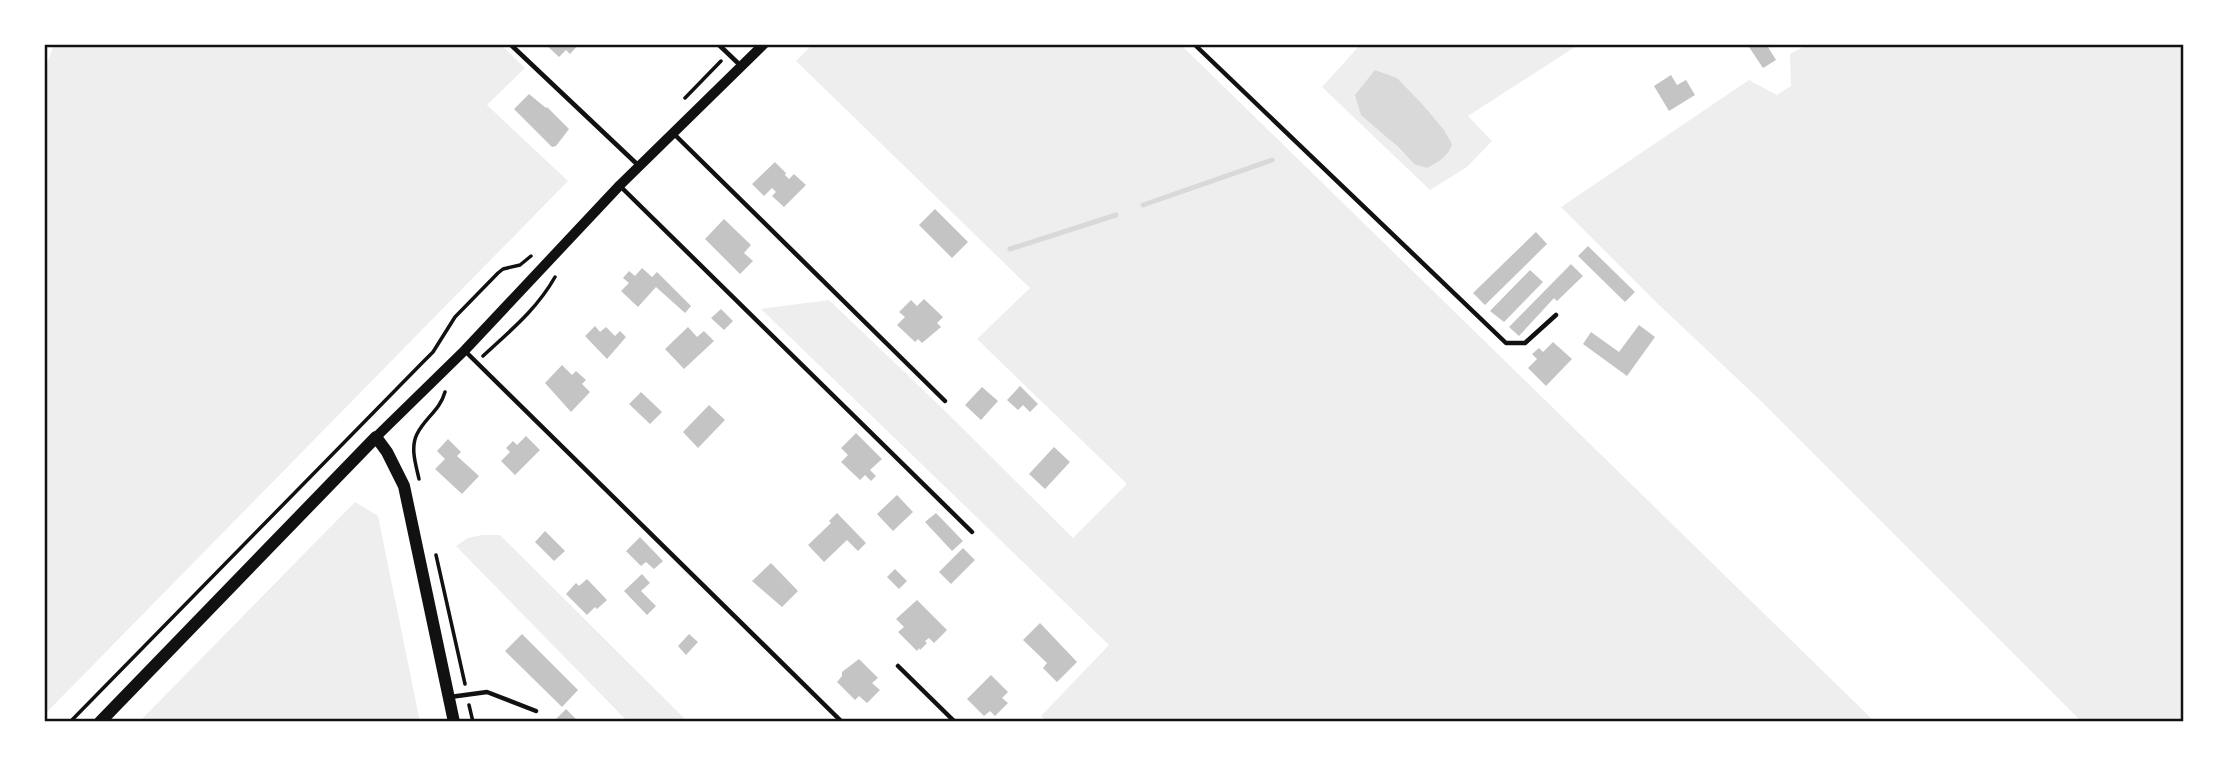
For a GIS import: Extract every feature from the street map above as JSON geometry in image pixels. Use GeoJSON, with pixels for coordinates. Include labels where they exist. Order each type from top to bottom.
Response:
{"type":"FeatureCollection","features":[{"type":"Feature","properties":{"kind":"main road"},"geometry":{"type":"LineString","coordinates":[[100,722],[376,438],[393,462],[404,486],[454,722]]}},
{"type":"Feature","properties":{"kind":"street"},"geometry":{"type":"LineString","coordinates":[[376,438],[465,350],[620,186],[764,44]]}},
{"type":"Feature","properties":{"kind":"lane"},"geometry":{"type":"LineString","coordinates":[[510,44],[640,166]]}},
{"type":"Feature","properties":{"kind":"lane"},"geometry":{"type":"LineString","coordinates":[[718,44],[741,66]]}},
{"type":"Feature","properties":{"kind":"lane"},"geometry":{"type":"LineString","coordinates":[[1194,44],[1506,343],[1525,343],[1556,315]]}},
{"type":"Feature","properties":{"kind":"lane"},"geometry":{"type":"LineString","coordinates":[[673,134],[946,401]]}},
{"type":"Feature","properties":{"kind":"lane"},"geometry":{"type":"LineString","coordinates":[[620,186],[972,532]]}},
{"type":"Feature","properties":{"kind":"lane"},"geometry":{"type":"LineString","coordinates":[[465,350],[842,722]]}},
{"type":"Feature","properties":{"kind":"lane"},"geometry":{"type":"LineString","coordinates":[[898,666],[955,722]]}},
{"type":"Feature","properties":{"kind":"lane"},"geometry":{"type":"LineString","coordinates":[[449,698],[487,692],[536,711]]}},
{"type":"Feature","properties":{"kind":"path"},"geometry":{"type":"LineString","coordinates":[[684,99],[729,54]]}},
{"type":"Feature","properties":{"kind":"path"},"geometry":{"type":"LineString","coordinates":[[69,722],[433,352],[455,317],[498,273],[520,265],[537,251]]}},
{"type":"Feature","properties":{"kind":"path"},"geometry":{"type":"LineString","coordinates":[[476,362],[543,298],[561,267]]}},
{"type":"Feature","properties":{"kind":"path"},"geometry":{"type":"LineString","coordinates":[[419,480],[414,441],[419,430],[439,407],[446,388]]}},
{"type":"Feature","properties":{"kind":"path"},"geometry":{"type":"LineString","coordinates":[[436,553],[473,722]]}},
{"type":"Feature","properties":{"kind":"shaded area"},"geometry":{"type":"Polygon","coordinates":[[[54,44],[500,44],[525,68],[487,105],[568,181],[44,715],[44,72],[54,44]]]}},
{"type":"Feature","properties":{"kind":"shaded area"},"geometry":{"type":"Polygon","coordinates":[[[813,44],[1180,44],[1875,722],[1047,722],[1041,716],[1109,645],[761,309],[829,300],[1073,538],[1127,484],[977,339],[1030,288],[796,61],[813,44]]]}},
{"type":"Feature","properties":{"kind":"shaded area"},"geometry":{"type":"Polygon","coordinates":[[[1361,44],[1572,44],[1575,47],[1468,116],[1492,141],[1467,167],[1430,190],[1322,87],[1361,44]],[[1397,78],[1383,133],[1414,164],[1444,130],[1397,78]]]}},
{"type":"Feature","properties":{"kind":"shaded area"},"geometry":{"type":"Polygon","coordinates":[[[1809,44],[2184,44],[2184,722],[2082,722],[1761,401],[1561,207],[1749,80],[1777,95],[1791,86],[1790,54],[1809,44]]]}},
{"type":"Feature","properties":{"kind":"shaded area"},"geometry":{"type":"Polygon","coordinates":[[[1375,70],[1397,78],[1444,130],[1452,144],[1439,161],[1427,168],[1414,164],[1361,115],[1355,95],[1375,70]]]}},
{"type":"Feature","properties":{"kind":"shaded area"},"geometry":{"type":"Polygon","coordinates":[[[355,502],[378,516],[420,722],[139,722],[355,502]]]}},
{"type":"Feature","properties":{"kind":"shaded area"},"geometry":{"type":"Polygon","coordinates":[[[500,535],[688,722],[628,722],[456,546],[468,538],[500,535]]]}},
{"type":"Feature","properties":{"kind":"building"},"geometry":{"type":"Polygon","coordinates":[[[545,44],[579,44],[570,54],[566,50],[559,57],[545,44]]]}},
{"type":"Feature","properties":{"kind":"building"},"geometry":{"type":"Polygon","coordinates":[[[1747,44],[1773,44],[1768,47],[1776,60],[1763,68],[1747,44]]]}},
{"type":"Feature","properties":{"kind":"building"},"geometry":{"type":"Polygon","coordinates":[[[1671,75],[1677,85],[1686,80],[1695,95],[1669,111],[1654,86],[1671,75]]]}},
{"type":"Feature","properties":{"kind":"building"},"geometry":{"type":"Polygon","coordinates":[[[529,94],[569,129],[556,146],[552,147],[514,109],[529,94]]]}},
{"type":"Feature","properties":{"kind":"building"},"geometry":{"type":"Polygon","coordinates":[[[775,162],[789,179],[794,174],[806,185],[784,207],[772,196],[776,192],[772,188],[764,196],[752,184],[775,162]]]}},
{"type":"Feature","properties":{"kind":"building"},"geometry":{"type":"Polygon","coordinates":[[[935,209],[968,242],[952,258],[919,225],[935,209]]]}},
{"type":"Feature","properties":{"kind":"building"},"geometry":{"type":"Polygon","coordinates":[[[724,219],[751,245],[744,253],[753,261],[740,274],[705,239],[724,219]]]}},
{"type":"Feature","properties":{"kind":"building"},"geometry":{"type":"Polygon","coordinates":[[[1536,232],[1547,244],[1485,305],[1473,293],[1536,232]]]}},
{"type":"Feature","properties":{"kind":"building"},"geometry":{"type":"Polygon","coordinates":[[[1588,246],[1635,292],[1625,302],[1578,256],[1588,246]]]}},
{"type":"Feature","properties":{"kind":"building"},"geometry":{"type":"Polygon","coordinates":[[[1571,264],[1583,276],[1557,301],[1554,298],[1519,336],[1509,327],[1571,264]]]}},
{"type":"Feature","properties":{"kind":"building"},"geometry":{"type":"Polygon","coordinates":[[[642,268],[652,277],[657,272],[691,306],[685,313],[656,287],[638,307],[621,291],[629,283],[623,278],[629,271],[635,276],[642,268]]]}},
{"type":"Feature","properties":{"kind":"building"},"geometry":{"type":"Polygon","coordinates":[[[1530,270],[1543,282],[1504,322],[1490,311],[1530,270]]]}},
{"type":"Feature","properties":{"kind":"building"},"geometry":{"type":"Polygon","coordinates":[[[924,299],[943,317],[937,323],[941,327],[922,343],[918,339],[915,342],[897,325],[905,317],[899,312],[911,300],[917,306],[924,299]]]}},
{"type":"Feature","properties":{"kind":"building"},"geometry":{"type":"Polygon","coordinates":[[[721,309],[733,321],[724,330],[711,318],[721,309]]]}},
{"type":"Feature","properties":{"kind":"building"},"geometry":{"type":"Polygon","coordinates":[[[1639,325],[1655,337],[1627,376],[1583,344],[1591,332],[1619,352],[1639,325]]]}},
{"type":"Feature","properties":{"kind":"building"},"geometry":{"type":"Polygon","coordinates":[[[595,326],[600,332],[606,327],[615,336],[620,331],[626,337],[607,359],[585,336],[595,326]]]}},
{"type":"Feature","properties":{"kind":"building"},"geometry":{"type":"Polygon","coordinates":[[[688,327],[697,337],[704,331],[714,341],[684,369],[665,349],[688,327]]]}},
{"type":"Feature","properties":{"kind":"building"},"geometry":{"type":"Polygon","coordinates":[[[1553,342],[1572,359],[1546,386],[1528,368],[1537,359],[1532,354],[1539,348],[1543,352],[1553,342]]]}},
{"type":"Feature","properties":{"kind":"building"},"geometry":{"type":"Polygon","coordinates":[[[562,365],[572,375],[576,371],[586,380],[582,384],[590,392],[571,412],[545,383],[562,365]]]}},
{"type":"Feature","properties":{"kind":"building"},"geometry":{"type":"Polygon","coordinates":[[[1020,386],[1038,404],[1030,412],[1023,405],[1018,410],[1007,400],[1020,386]]]}},
{"type":"Feature","properties":{"kind":"building"},"geometry":{"type":"Polygon","coordinates":[[[982,387],[998,401],[981,420],[965,405],[982,387]]]}},
{"type":"Feature","properties":{"kind":"building"},"geometry":{"type":"Polygon","coordinates":[[[641,392],[662,412],[650,424],[629,404],[641,392]]]}},
{"type":"Feature","properties":{"kind":"building"},"geometry":{"type":"Polygon","coordinates":[[[709,405],[725,420],[698,448],[683,432],[709,405]]]}},
{"type":"Feature","properties":{"kind":"building"},"geometry":{"type":"Polygon","coordinates":[[[856,433],[882,459],[870,470],[876,476],[871,481],[865,475],[860,480],[841,462],[848,455],[841,448],[856,433]]]}},
{"type":"Feature","properties":{"kind":"building"},"geometry":{"type":"Polygon","coordinates":[[[526,436],[540,450],[515,475],[501,461],[510,452],[506,448],[513,441],[517,445],[526,436]]]}},
{"type":"Feature","properties":{"kind":"building"},"geometry":{"type":"Polygon","coordinates":[[[448,439],[461,452],[457,456],[479,476],[462,494],[435,469],[445,459],[437,451],[448,439]]]}},
{"type":"Feature","properties":{"kind":"building"},"geometry":{"type":"Polygon","coordinates":[[[1054,447],[1070,462],[1045,489],[1029,474],[1054,447]]]}},
{"type":"Feature","properties":{"kind":"building"},"geometry":{"type":"Polygon","coordinates":[[[897,495],[913,512],[893,531],[877,514],[897,495]]]}},
{"type":"Feature","properties":{"kind":"building"},"geometry":{"type":"Polygon","coordinates":[[[837,513],[866,543],[858,551],[847,540],[824,562],[808,545],[831,523],[829,521],[837,513]]]}},
{"type":"Feature","properties":{"kind":"building"},"geometry":{"type":"Polygon","coordinates":[[[936,513],[963,541],[952,551],[925,522],[936,513]]]}},
{"type":"Feature","properties":{"kind":"building"},"geometry":{"type":"Polygon","coordinates":[[[545,531],[565,551],[554,561],[535,542],[545,531]]]}},
{"type":"Feature","properties":{"kind":"building"},"geometry":{"type":"Polygon","coordinates":[[[640,537],[663,561],[654,569],[646,562],[641,566],[626,551],[640,537]]]}},
{"type":"Feature","properties":{"kind":"building"},"geometry":{"type":"Polygon","coordinates":[[[963,548],[975,560],[951,584],[939,572],[963,548]]]}},
{"type":"Feature","properties":{"kind":"building"},"geometry":{"type":"Polygon","coordinates":[[[771,563],[798,591],[782,607],[752,581],[771,563]]]}},
{"type":"Feature","properties":{"kind":"building"},"geometry":{"type":"Polygon","coordinates":[[[895,569],[907,581],[899,589],[887,577],[895,569]]]}},
{"type":"Feature","properties":{"kind":"building"},"geometry":{"type":"Polygon","coordinates":[[[642,574],[650,583],[641,591],[656,606],[647,615],[624,591],[642,574]]]}},
{"type":"Feature","properties":{"kind":"building"},"geometry":{"type":"Polygon","coordinates":[[[587,579],[607,600],[587,615],[566,594],[576,583],[579,586],[587,579]]]}},
{"type":"Feature","properties":{"kind":"building"},"geometry":{"type":"Polygon","coordinates":[[[917,600],[947,630],[934,643],[929,638],[917,651],[898,632],[904,627],[896,619],[917,600]]]}},
{"type":"Feature","properties":{"kind":"building"},"geometry":{"type":"Polygon","coordinates":[[[1040,623],[1077,662],[1057,682],[1043,668],[1047,663],[1023,640],[1040,623]]]}},
{"type":"Feature","properties":{"kind":"building"},"geometry":{"type":"Polygon","coordinates":[[[522,634],[578,690],[562,707],[505,651],[522,634]]]}},
{"type":"Feature","properties":{"kind":"building"},"geometry":{"type":"Polygon","coordinates":[[[689,634],[698,642],[686,655],[678,646],[689,634]]]}},
{"type":"Feature","properties":{"kind":"building"},"geometry":{"type":"Polygon","coordinates":[[[859,659],[878,678],[872,683],[880,690],[867,703],[859,696],[855,700],[837,682],[842,672],[859,659]]]}},
{"type":"Feature","properties":{"kind":"building"},"geometry":{"type":"Polygon","coordinates":[[[991,675],[1008,692],[1002,698],[1008,703],[995,716],[990,711],[984,716],[967,699],[991,675]]]}},
{"type":"Feature","properties":{"kind":"building"},"geometry":{"type":"Polygon","coordinates":[[[566,709],[579,722],[553,722],[566,709]]]}},
{"type":"Feature","properties":{"kind":"waterway"},"geometry":{"type":"LineString","coordinates":[[1143,205],[1272,160]]}},
{"type":"Feature","properties":{"kind":"waterway"},"geometry":{"type":"LineString","coordinates":[[1010,249],[1116,215]]}}]}
